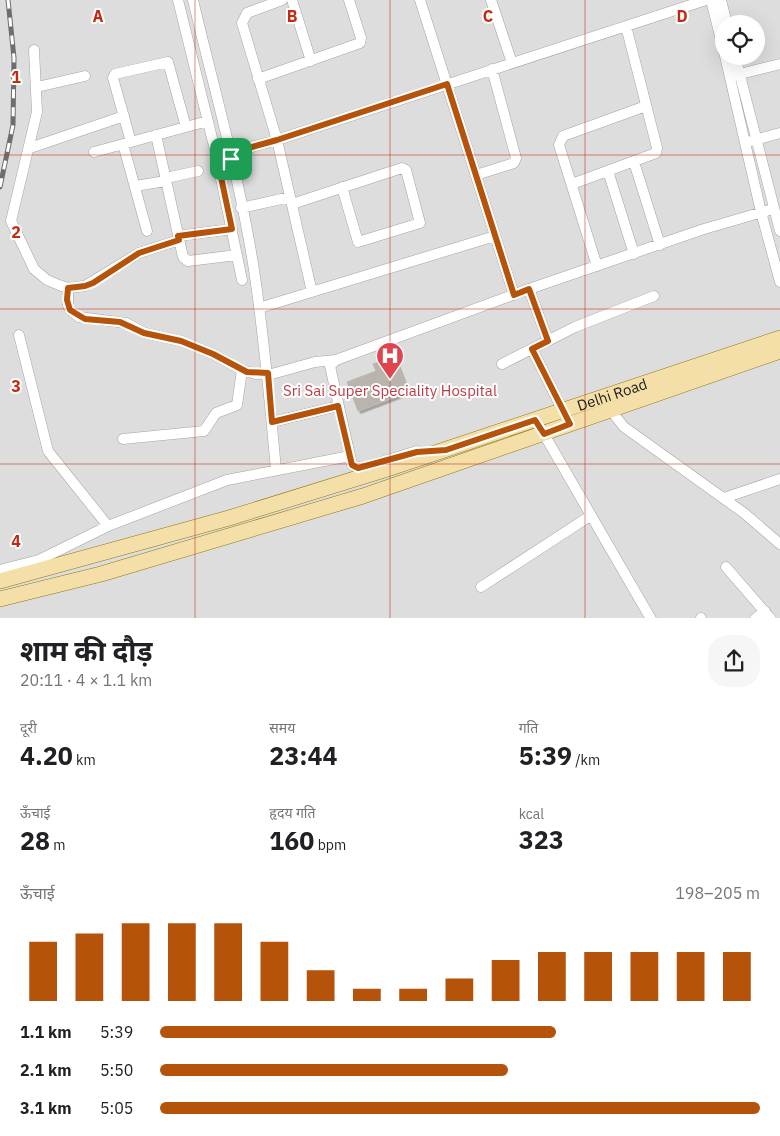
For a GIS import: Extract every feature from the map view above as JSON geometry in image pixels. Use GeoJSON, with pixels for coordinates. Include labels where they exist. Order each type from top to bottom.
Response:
{"type":"FeatureCollection","features":[{"type":"Feature","properties":{"kind":"main road","name":"Delhi Road"},"geometry":{"type":"LineString","coordinates":[[0,581],[229,518],[387,469],[780,338]]}},
{"type":"Feature","properties":{"kind":"main road"},"geometry":{"type":"LineString","coordinates":[[0,599],[101,574],[386,488],[780,351]]}},
{"type":"Feature","properties":{"kind":"street"},"geometry":{"type":"LineString","coordinates":[[178,0],[208,121],[226,159],[232,229],[242,280]]}},
{"type":"Feature","properties":{"kind":"street"},"geometry":{"type":"LineString","coordinates":[[193,0],[226,159],[241,208],[259,308],[264,374],[272,422],[276,470]]}},
{"type":"Feature","properties":{"kind":"street"},"geometry":{"type":"LineString","coordinates":[[282,0],[247,13],[242,18],[242,23],[277,140],[312,292]]}},
{"type":"Feature","properties":{"kind":"street"},"geometry":{"type":"LineString","coordinates":[[292,0],[311,61]]}},
{"type":"Feature","properties":{"kind":"street"},"geometry":{"type":"LineString","coordinates":[[258,79],[360,43],[361,38],[349,0]]}},
{"type":"Feature","properties":{"kind":"street"},"geometry":{"type":"LineString","coordinates":[[420,0],[514,295]]}},
{"type":"Feature","properties":{"kind":"street"},"geometry":{"type":"LineString","coordinates":[[491,0],[512,63]]}},
{"type":"Feature","properties":{"kind":"street"},"geometry":{"type":"LineString","coordinates":[[226,159],[277,140],[706,0]]}},
{"type":"Feature","properties":{"kind":"street"},"geometry":{"type":"LineString","coordinates":[[711,0],[715,16]]}},
{"type":"Feature","properties":{"kind":"street"},"geometry":{"type":"LineString","coordinates":[[721,0],[725,15]]}},
{"type":"Feature","properties":{"kind":"street"},"geometry":{"type":"LineString","coordinates":[[572,184],[656,153],[626,26]]}},
{"type":"Feature","properties":{"kind":"street"},"geometry":{"type":"LineString","coordinates":[[34,50],[37,112],[30,148],[11,216],[12,227],[34,269],[47,280],[68,288],[85,286],[93,283],[139,253],[179,238],[232,229]]}},
{"type":"Feature","properties":{"kind":"street"},"geometry":{"type":"LineString","coordinates":[[147,232],[135,186],[124,116],[113,76],[165,61],[170,64],[186,127]]}},
{"type":"Feature","properties":{"kind":"street"},"geometry":{"type":"LineString","coordinates":[[734,75],[780,64]]}},
{"type":"Feature","properties":{"kind":"street"},"geometry":{"type":"LineString","coordinates":[[729,65],[734,75],[751,141],[780,232]]}},
{"type":"Feature","properties":{"kind":"street"},"geometry":{"type":"LineString","coordinates":[[734,75],[735,65]]}},
{"type":"Feature","properties":{"kind":"street"},"geometry":{"type":"LineString","coordinates":[[476,175],[514,162],[516,158],[492,69]]}},
{"type":"Feature","properties":{"kind":"street"},"geometry":{"type":"LineString","coordinates":[[37,87],[85,76]]}},
{"type":"Feature","properties":{"kind":"street"},"geometry":{"type":"LineString","coordinates":[[597,266],[559,144],[560,139],[563,136],[646,106]]}},
{"type":"Feature","properties":{"kind":"street"},"geometry":{"type":"LineString","coordinates":[[30,148],[124,116]]}},
{"type":"Feature","properties":{"kind":"street"},"geometry":{"type":"LineString","coordinates":[[94,152],[208,121]]}},
{"type":"Feature","properties":{"kind":"street"},"geometry":{"type":"LineString","coordinates":[[751,141],[780,133]]}},
{"type":"Feature","properties":{"kind":"street"},"geometry":{"type":"LineString","coordinates":[[156,135],[183,257],[188,261],[237,254]]}},
{"type":"Feature","properties":{"kind":"street"},"geometry":{"type":"LineString","coordinates":[[751,141],[761,212],[780,282]]}},
{"type":"Feature","properties":{"kind":"street"},"geometry":{"type":"LineString","coordinates":[[634,162],[660,245]]}},
{"type":"Feature","properties":{"kind":"street"},"geometry":{"type":"LineString","coordinates":[[241,208],[291,200],[404,168],[420,223],[358,242],[342,187]]}},
{"type":"Feature","properties":{"kind":"street"},"geometry":{"type":"LineString","coordinates":[[135,186],[198,171]]}},
{"type":"Feature","properties":{"kind":"street"},"geometry":{"type":"LineString","coordinates":[[608,171],[634,254]]}},
{"type":"Feature","properties":{"kind":"street"},"geometry":{"type":"LineString","coordinates":[[68,288],[68,305],[70,310],[79,317],[120,322],[144,333],[181,341],[213,354],[242,370],[264,374],[316,362],[336,360],[529,289],[773,209]]}},
{"type":"Feature","properties":{"kind":"street"},"geometry":{"type":"LineString","coordinates":[[259,308],[495,236]]}},
{"type":"Feature","properties":{"kind":"street"},"geometry":{"type":"LineString","coordinates":[[529,289],[548,341]]}},
{"type":"Feature","properties":{"kind":"street"},"geometry":{"type":"LineString","coordinates":[[502,364],[575,327],[654,296]]}},
{"type":"Feature","properties":{"kind":"street"},"geometry":{"type":"LineString","coordinates":[[20,335],[48,451],[108,526]]}},
{"type":"Feature","properties":{"kind":"street"},"geometry":{"type":"LineString","coordinates":[[532,349],[570,424]]}},
{"type":"Feature","properties":{"kind":"street"},"geometry":{"type":"LineString","coordinates":[[336,360],[330,366],[352,465],[358,468],[417,452],[446,450],[453,465]]}},
{"type":"Feature","properties":{"kind":"street"},"geometry":{"type":"LineString","coordinates":[[123,439],[204,431],[216,413],[237,405],[242,370]]}},
{"type":"Feature","properties":{"kind":"street"},"geometry":{"type":"LineString","coordinates":[[604,397],[610,411],[624,427],[724,498],[780,544]]}},
{"type":"Feature","properties":{"kind":"street"},"geometry":{"type":"LineString","coordinates":[[272,422],[338,406]]}},
{"type":"Feature","properties":{"kind":"street"},"geometry":{"type":"LineString","coordinates":[[535,420],[651,618]]}},
{"type":"Feature","properties":{"kind":"street"},"geometry":{"type":"LineString","coordinates":[[0,570],[39,560],[108,526],[227,480],[350,456]]}},
{"type":"Feature","properties":{"kind":"street"},"geometry":{"type":"LineString","coordinates":[[724,498],[780,479]]}},
{"type":"Feature","properties":{"kind":"street"},"geometry":{"type":"LineString","coordinates":[[481,587],[590,516]]}},
{"type":"Feature","properties":{"kind":"street"},"geometry":{"type":"LineString","coordinates":[[726,567],[768,615],[755,618]]}},
{"type":"Feature","properties":{"kind":"shaded area"},"geometry":{"type":"Polygon","coordinates":[[[0,0],[780,0],[780,618],[0,618],[0,0]]]}},
{"type":"Feature","properties":{"kind":"building"},"geometry":{"type":"Polygon","coordinates":[[[394,356],[408,392],[358,411],[347,382],[376,371],[373,364],[394,356]]]}},
{"type":"Feature","properties":{"kind":"railway"},"geometry":{"type":"LineString","coordinates":[[0,187],[13,125],[14,58],[8,0]]}},
{"type":"Feature","properties":{"kind":"place","name":"Sri Sai Super Speciality Hospital"},"geometry":{"type":"Point","coordinates":[390,380]}},
{"type":"Feature","properties":{"kind":"route"},"geometry":{"type":"LineString","coordinates":[[447,84],[514,295],[529,289],[548,341],[532,349],[570,424],[544,434],[535,420],[446,450],[417,452],[358,468],[352,465],[338,406],[272,422],[268,373],[256,374],[247,372],[213,354],[173,338],[144,333],[126,323],[85,319],[70,310],[67,300],[68,288],[77,288],[93,283],[139,253],[179,240],[178,236],[232,229],[218,163],[231,159],[230,153],[277,140],[447,84]]}}]}
